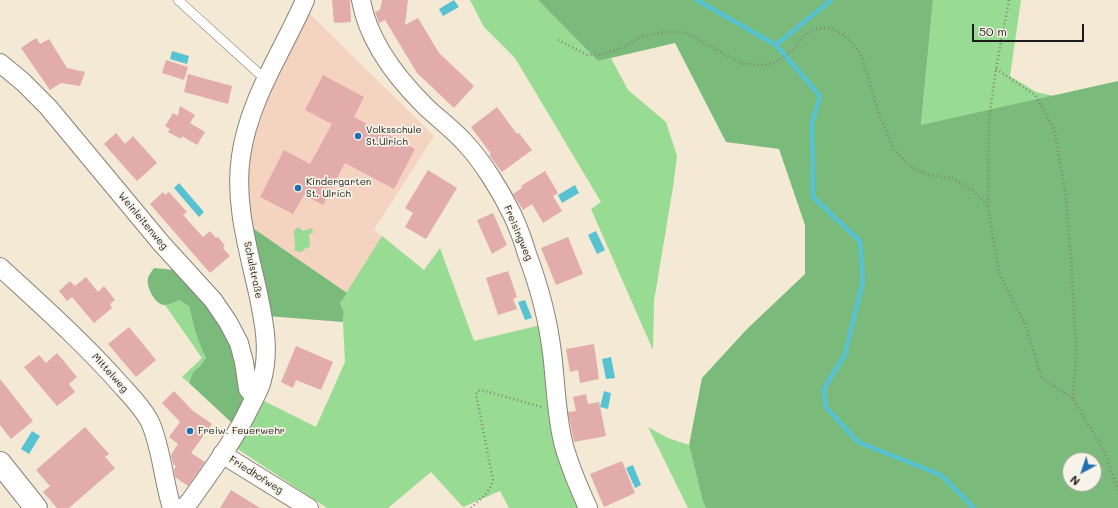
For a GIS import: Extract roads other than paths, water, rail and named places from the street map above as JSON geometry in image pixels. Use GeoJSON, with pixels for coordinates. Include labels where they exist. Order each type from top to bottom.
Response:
{"type":"FeatureCollection","features":[{"type":"Feature","properties":{"kind":"street","name":"Schulstraße"},"geometry":{"type":"LineString","coordinates":[[183,508],[190,501],[241,426],[262,381],[266,358],[265,333],[240,206],[239,183],[241,155],[255,103],[305,0]]}},
{"type":"Feature","properties":{"kind":"street","name":"Freisingweg"},"geometry":{"type":"LineString","coordinates":[[362,0],[364,13],[375,40],[388,62],[420,101],[466,144],[476,156],[501,195],[520,232],[536,277],[548,323],[557,411],[564,445],[571,467],[588,508]]}},
{"type":"Feature","properties":{"kind":"street","name":"Weinleitenweg"},"geometry":{"type":"LineString","coordinates":[[0,63],[23,82],[48,107],[161,243],[213,300],[228,322],[239,343],[244,362],[248,389],[255,397]]}},
{"type":"Feature","properties":{"kind":"street","name":"Mittelweg"},"geometry":{"type":"LineString","coordinates":[[0,267],[75,336],[106,368],[142,409],[150,422],[156,438],[172,508]]}},
{"type":"Feature","properties":{"kind":"street","name":"Friedhofweg"},"geometry":{"type":"LineString","coordinates":[[222,454],[309,508]]}},
{"type":"Feature","properties":{"kind":"street"},"geometry":{"type":"LineString","coordinates":[[0,463],[36,508]]}},
{"type":"Feature","properties":{"kind":"lane"},"geometry":{"type":"LineString","coordinates":[[178,0],[265,80]]}},
{"type":"Feature","properties":{"kind":"water"},"geometry":{"type":"Polygon","coordinates":[[[454,0],[459,7],[443,16],[439,9],[454,0]]]}},
{"type":"Feature","properties":{"kind":"water"},"geometry":{"type":"Polygon","coordinates":[[[172,51],[189,56],[187,64],[170,59],[172,51]]]}},
{"type":"Feature","properties":{"kind":"water"},"geometry":{"type":"Polygon","coordinates":[[[179,183],[204,212],[199,217],[174,188],[179,183]]]}},
{"type":"Feature","properties":{"kind":"water"},"geometry":{"type":"Polygon","coordinates":[[[575,185],[579,193],[562,203],[558,195],[575,185]]]}},
{"type":"Feature","properties":{"kind":"water"},"geometry":{"type":"Polygon","coordinates":[[[596,231],[605,250],[597,254],[588,235],[596,231]]]}},
{"type":"Feature","properties":{"kind":"water"},"geometry":{"type":"Polygon","coordinates":[[[525,300],[532,318],[525,320],[518,302],[525,300]]]}},
{"type":"Feature","properties":{"kind":"water"},"geometry":{"type":"Polygon","coordinates":[[[611,357],[615,378],[606,379],[602,359],[611,357]]]}},
{"type":"Feature","properties":{"kind":"water"},"geometry":{"type":"Polygon","coordinates":[[[604,391],[611,393],[608,409],[600,407],[604,391]]]}},
{"type":"Feature","properties":{"kind":"water"},"geometry":{"type":"Polygon","coordinates":[[[32,431],[40,436],[29,454],[21,449],[32,431]]]}},
{"type":"Feature","properties":{"kind":"water"},"geometry":{"type":"Polygon","coordinates":[[[633,465],[641,485],[635,488],[626,468],[633,465]]]}},
{"type":"Feature","properties":{"kind":"waterway"},"geometry":{"type":"LineString","coordinates":[[697,0],[776,45],[820,96],[812,124],[813,197],[860,241],[863,281],[845,354],[824,389],[826,407],[858,442],[941,475],[974,508]]}},
{"type":"Feature","properties":{"kind":"waterway"},"geometry":{"type":"LineString","coordinates":[[776,45],[831,0]]}},
{"type":"Feature","properties":{"kind":"place","name":"Volksschule St.Ulrich"},"geometry":{"type":"Point","coordinates":[358,136]}},
{"type":"Feature","properties":{"kind":"place","name":"Kindergarten St. Ulrich"},"geometry":{"type":"Point","coordinates":[298,188]}},
{"type":"Feature","properties":{"kind":"place","name":"Freiw. Feuerwehr"},"geometry":{"type":"Point","coordinates":[190,431]}}]}
